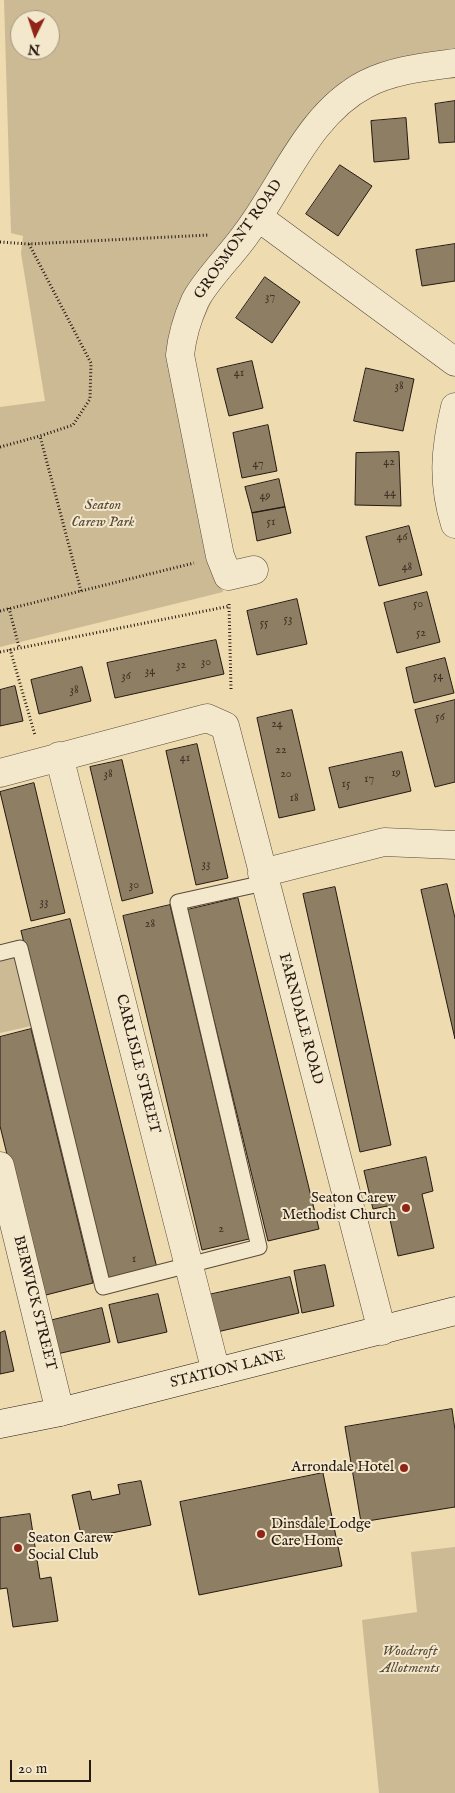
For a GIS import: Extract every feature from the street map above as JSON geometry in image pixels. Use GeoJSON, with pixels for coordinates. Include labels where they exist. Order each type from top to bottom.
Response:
{"type":"FeatureCollection","features":[{"type":"Feature","properties":{"kind":"street","name":"GROSMONT ROAD"},"geometry":{"type":"LineString","coordinates":[[254,570],[228,576],[220,556],[180,355],[182,334],[196,299],[253,225],[316,126],[342,102],[366,84],[401,72],[455,63]]}},
{"type":"Feature","properties":{"kind":"street"},"geometry":{"type":"LineString","coordinates":[[253,225],[455,362]]}},
{"type":"Feature","properties":{"kind":"street"},"geometry":{"type":"LineString","coordinates":[[455,406],[445,468],[450,507],[455,524]]}},
{"type":"Feature","properties":{"kind":"street","name":"FARNDALE ROAD"},"geometry":{"type":"LineString","coordinates":[[59,756],[207,718],[224,726],[382,1332]]}},
{"type":"Feature","properties":{"kind":"street"},"geometry":{"type":"LineString","coordinates":[[0,773],[59,756]]}},
{"type":"Feature","properties":{"kind":"street","name":"CARLISLE STREET"},"geometry":{"type":"LineString","coordinates":[[59,756],[216,1372]]}},
{"type":"Feature","properties":{"kind":"street"},"geometry":{"type":"LineString","coordinates":[[263,878],[384,842],[455,845]]}},
{"type":"Feature","properties":{"kind":"street","name":"BERWICK STREET"},"geometry":{"type":"LineString","coordinates":[[0,1166],[60,1412]]}},
{"type":"Feature","properties":{"kind":"street","name":"STATION LANE"},"geometry":{"type":"LineString","coordinates":[[0,1424],[60,1412],[382,1332],[455,1311]]}},
{"type":"Feature","properties":{"kind":"lane"},"geometry":{"type":"LineString","coordinates":[[0,952],[20,948],[103,1287],[259,1247],[178,902],[263,878]]}},
{"type":"Feature","properties":{"kind":"path"},"geometry":{"type":"LineString","coordinates":[[0,242],[29,244],[253,225]]}},
{"type":"Feature","properties":{"kind":"path"},"geometry":{"type":"LineString","coordinates":[[0,447],[73,425],[90,400],[90,363],[29,244]]}},
{"type":"Feature","properties":{"kind":"path"},"geometry":{"type":"LineString","coordinates":[[40,436],[81,591]]}},
{"type":"Feature","properties":{"kind":"path"},"geometry":{"type":"LineString","coordinates":[[0,611],[199,562]]}},
{"type":"Feature","properties":{"kind":"path"},"geometry":{"type":"LineString","coordinates":[[228,597],[230,606],[231,689]]}},
{"type":"Feature","properties":{"kind":"path"},"geometry":{"type":"LineString","coordinates":[[0,652],[230,606]]}},
{"type":"Feature","properties":{"kind":"path"},"geometry":{"type":"LineString","coordinates":[[9,608],[19,647]]}},
{"type":"Feature","properties":{"kind":"path"},"geometry":{"type":"LineString","coordinates":[[10,649],[35,737]]}},
{"type":"Feature","properties":{"kind":"green space","name":"Seaton Carew Park"},"geometry":{"type":"Polygon","coordinates":[[[4,0],[455,0],[455,57],[343,80],[248,222],[180,371],[223,592],[0,647],[0,407],[45,401],[21,253],[23,236],[11,233],[4,0]]]}},
{"type":"Feature","properties":{"kind":"green space"},"geometry":{"type":"Polygon","coordinates":[[[14,955],[31,1026],[0,1033],[0,958],[14,955]]]}},
{"type":"Feature","properties":{"kind":"green space","name":"Woodcroft Allotments"},"geometry":{"type":"Polygon","coordinates":[[[455,1547],[455,1793],[379,1793],[362,1620],[417,1612],[411,1552],[455,1547]]]}},
{"type":"Feature","properties":{"kind":"building"},"geometry":{"type":"Polygon","coordinates":[[[455,101],[455,142],[439,143],[435,104],[455,101]]]}},
{"type":"Feature","properties":{"kind":"building"},"geometry":{"type":"Polygon","coordinates":[[[406,118],[409,159],[374,162],[371,121],[406,118]]]}},
{"type":"Feature","properties":{"kind":"building"},"geometry":{"type":"Polygon","coordinates":[[[340,165],[372,186],[338,236],[306,214],[340,165]]]}},
{"type":"Feature","properties":{"kind":"building"},"geometry":{"type":"Polygon","coordinates":[[[455,244],[455,281],[422,286],[416,250],[455,244]]]}},
{"type":"Feature","properties":{"kind":"building"},"geometry":{"type":"Polygon","coordinates":[[[265,277],[300,302],[272,343],[236,318],[265,277]]]}},
{"type":"Feature","properties":{"kind":"building"},"geometry":{"type":"Polygon","coordinates":[[[252,361],[263,408],[229,416],[217,369],[252,361]]]}},
{"type":"Feature","properties":{"kind":"building"},"geometry":{"type":"Polygon","coordinates":[[[366,368],[414,379],[403,431],[354,421],[366,368]]]}},
{"type":"Feature","properties":{"kind":"building"},"geometry":{"type":"Polygon","coordinates":[[[268,425],[277,471],[242,478],[233,433],[268,425]]]}},
{"type":"Feature","properties":{"kind":"building"},"geometry":{"type":"Polygon","coordinates":[[[399,452],[401,506],[355,505],[356,453],[399,452]]]}},
{"type":"Feature","properties":{"kind":"building"},"geometry":{"type":"Polygon","coordinates":[[[279,479],[285,507],[252,513],[245,487],[279,479]]]}},
{"type":"Feature","properties":{"kind":"building"},"geometry":{"type":"Polygon","coordinates":[[[285,507],[291,533],[257,541],[252,513],[285,507]]]}},
{"type":"Feature","properties":{"kind":"building"},"geometry":{"type":"Polygon","coordinates":[[[409,526],[422,575],[379,586],[366,537],[409,526]]]}},
{"type":"Feature","properties":{"kind":"building"},"geometry":{"type":"Polygon","coordinates":[[[427,592],[440,642],[397,653],[384,603],[427,592]]]}},
{"type":"Feature","properties":{"kind":"building"},"geometry":{"type":"Polygon","coordinates":[[[297,599],[307,644],[257,655],[247,611],[297,599]]]}},
{"type":"Feature","properties":{"kind":"building"},"geometry":{"type":"Polygon","coordinates":[[[216,640],[224,674],[115,698],[107,663],[216,640]]]}},
{"type":"Feature","properties":{"kind":"building"},"geometry":{"type":"Polygon","coordinates":[[[445,658],[454,693],[414,703],[406,668],[445,658]]]}},
{"type":"Feature","properties":{"kind":"building"},"geometry":{"type":"Polygon","coordinates":[[[82,667],[91,701],[39,714],[31,680],[82,667]]]}},
{"type":"Feature","properties":{"kind":"building"},"geometry":{"type":"Polygon","coordinates":[[[15,686],[23,721],[0,726],[0,690],[15,686]]]}},
{"type":"Feature","properties":{"kind":"building"},"geometry":{"type":"Polygon","coordinates":[[[455,700],[455,782],[435,787],[415,710],[455,700]]]}},
{"type":"Feature","properties":{"kind":"building"},"geometry":{"type":"Polygon","coordinates":[[[292,710],[315,810],[279,818],[257,718],[292,710]]]}},
{"type":"Feature","properties":{"kind":"building"},"geometry":{"type":"Polygon","coordinates":[[[197,744],[228,878],[196,885],[166,751],[197,744]]]}},
{"type":"Feature","properties":{"kind":"building"},"geometry":{"type":"Polygon","coordinates":[[[402,752],[411,791],[339,808],[329,768],[402,752]]]}},
{"type":"Feature","properties":{"kind":"building"},"geometry":{"type":"Polygon","coordinates":[[[122,760],[153,893],[122,901],[90,767],[122,760]]]}},
{"type":"Feature","properties":{"kind":"building"},"geometry":{"type":"Polygon","coordinates":[[[34,783],[65,913],[31,921],[0,792],[34,783]]]}},
{"type":"Feature","properties":{"kind":"building"},"geometry":{"type":"Polygon","coordinates":[[[447,884],[455,918],[455,1039],[421,890],[447,884]]]}},
{"type":"Feature","properties":{"kind":"building"},"geometry":{"type":"Polygon","coordinates":[[[335,887],[391,1145],[360,1152],[303,894],[335,887]]]}},
{"type":"Feature","properties":{"kind":"building"},"geometry":{"type":"Polygon","coordinates":[[[238,898],[319,1229],[268,1241],[187,910],[238,898]]]}},
{"type":"Feature","properties":{"kind":"building"},"geometry":{"type":"Polygon","coordinates":[[[170,905],[249,1239],[202,1250],[123,916],[170,905]]]}},
{"type":"Feature","properties":{"kind":"building"},"geometry":{"type":"Polygon","coordinates":[[[70,919],[157,1268],[109,1280],[21,931],[70,919]]]}},
{"type":"Feature","properties":{"kind":"building"},"geometry":{"type":"Polygon","coordinates":[[[31,1029],[93,1283],[42,1296],[0,1126],[0,1037],[31,1029]]]}},
{"type":"Feature","properties":{"kind":"building","name":"Seaton Carew Methodist Church"},"geometry":{"type":"Polygon","coordinates":[[[426,1157],[433,1191],[422,1194],[434,1248],[398,1256],[387,1206],[373,1209],[364,1171],[426,1157]]]}},
{"type":"Feature","properties":{"kind":"building"},"geometry":{"type":"Polygon","coordinates":[[[325,1265],[334,1306],[302,1313],[294,1271],[325,1265]]]}},
{"type":"Feature","properties":{"kind":"building"},"geometry":{"type":"Polygon","coordinates":[[[290,1277],[299,1313],[217,1332],[208,1295],[290,1277]]]}},
{"type":"Feature","properties":{"kind":"building"},"geometry":{"type":"Polygon","coordinates":[[[158,1294],[167,1332],[118,1343],[109,1305],[158,1294]]]}},
{"type":"Feature","properties":{"kind":"building"},"geometry":{"type":"Polygon","coordinates":[[[102,1308],[110,1342],[57,1354],[49,1321],[102,1308]]]}},
{"type":"Feature","properties":{"kind":"building"},"geometry":{"type":"Polygon","coordinates":[[[5,1331],[14,1371],[0,1374],[0,1333],[5,1331]]]}},
{"type":"Feature","properties":{"kind":"building","name":"Arrondale Hotel"},"geometry":{"type":"Polygon","coordinates":[[[452,1409],[455,1430],[455,1507],[361,1522],[345,1427],[452,1409]]]}},
{"type":"Feature","properties":{"kind":"building","name":"Dinsdale Lodge Care Home"},"geometry":{"type":"Polygon","coordinates":[[[323,1473],[342,1566],[199,1595],[180,1502],[323,1473]]]}},
{"type":"Feature","properties":{"kind":"building"},"geometry":{"type":"Polygon","coordinates":[[[141,1481],[151,1525],[82,1539],[72,1495],[90,1491],[92,1500],[120,1494],[118,1485],[141,1481]]]}},
{"type":"Feature","properties":{"kind":"building","name":"Seaton Carew Social Club"},"geometry":{"type":"Polygon","coordinates":[[[30,1514],[40,1579],[51,1577],[58,1621],[13,1627],[7,1588],[0,1589],[0,1518],[30,1514]]]}},
{"type":"Feature","properties":{"kind":"place","name":"Seaton Carew Methodist Church"},"geometry":{"type":"Point","coordinates":[406,1208]}},
{"type":"Feature","properties":{"kind":"place","name":"Arrondale Hotel"},"geometry":{"type":"Point","coordinates":[404,1468]}},
{"type":"Feature","properties":{"kind":"place","name":"Dinsdale Lodge Care Home"},"geometry":{"type":"Point","coordinates":[261,1534]}},
{"type":"Feature","properties":{"kind":"place","name":"Seaton Carew Social Club"},"geometry":{"type":"Point","coordinates":[18,1548]}}]}
